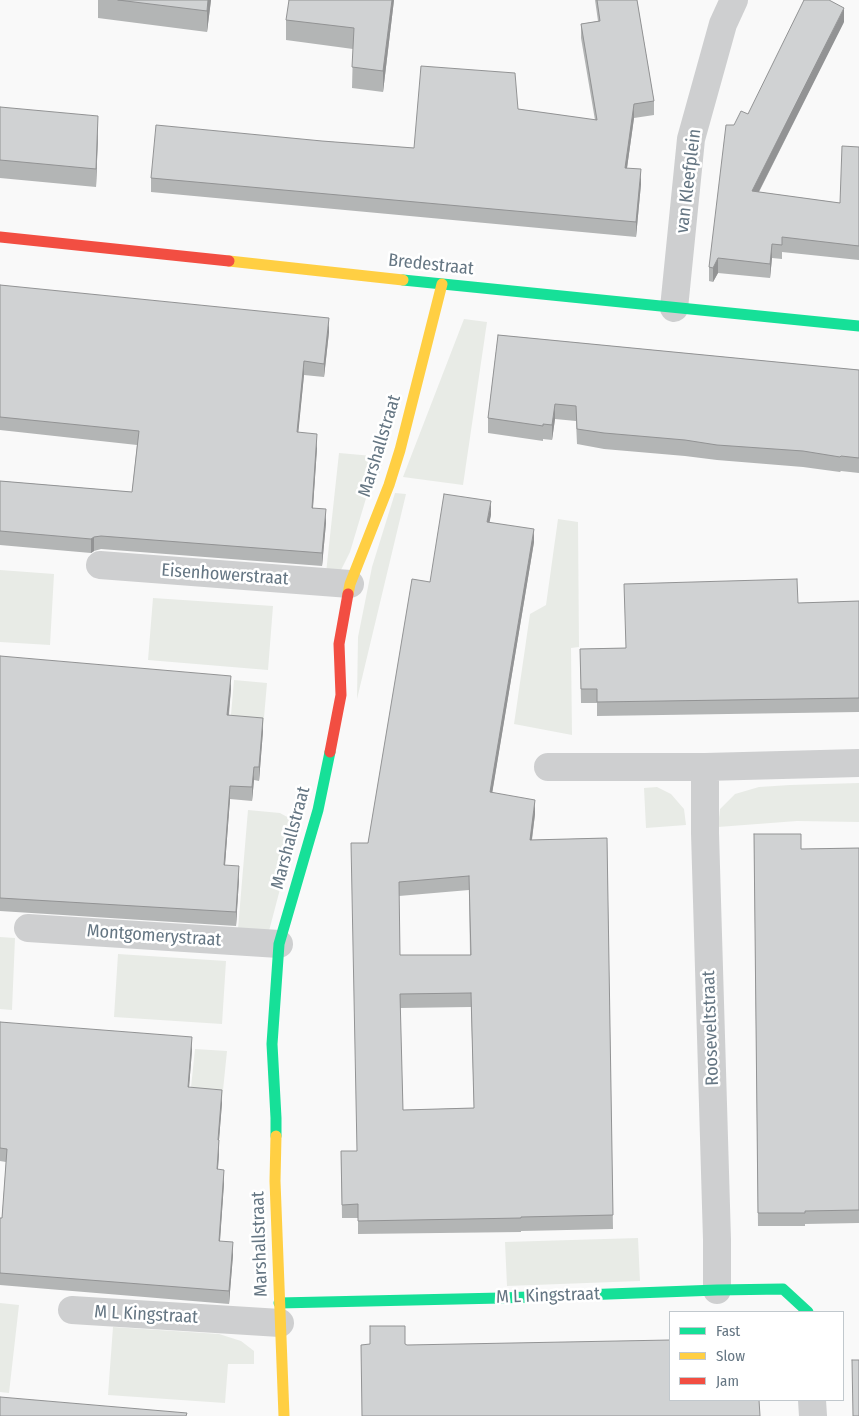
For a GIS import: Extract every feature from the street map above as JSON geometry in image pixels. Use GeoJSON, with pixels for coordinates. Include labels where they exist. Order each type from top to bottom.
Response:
{"type":"FeatureCollection","features":[{"type":"Feature","properties":{"kind":"street","name":"van Kleefplein"},"geometry":{"type":"LineString","coordinates":[[674,308],[691,139],[724,24],[734,0]]}},
{"type":"Feature","properties":{"kind":"street","name":"Bredestraat"},"geometry":{"type":"LineString","coordinates":[[0,236],[442,284],[859,326]]}},
{"type":"Feature","properties":{"kind":"street","name":"Marshallstraat"},"geometry":{"type":"LineString","coordinates":[[284,1416],[279,1313],[275,1181],[276,1118],[272,1044],[279,944],[318,810],[341,695],[339,644],[350,584],[392,476],[400,450],[442,284]]}},
{"type":"Feature","properties":{"kind":"street","name":"Eisenhowerstraat"},"geometry":{"type":"LineString","coordinates":[[100,565],[350,584]]}},
{"type":"Feature","properties":{"kind":"street"},"geometry":{"type":"LineString","coordinates":[[548,767],[705,767],[859,763]]}},
{"type":"Feature","properties":{"kind":"street","name":"Rooseveltstraat"},"geometry":{"type":"LineString","coordinates":[[705,767],[705,833],[718,1290]]}},
{"type":"Feature","properties":{"kind":"street","name":"Montgomerystraat"},"geometry":{"type":"LineString","coordinates":[[28,928],[279,944]]}},
{"type":"Feature","properties":{"kind":"street","name":"M L Kingstraat"},"geometry":{"type":"LineString","coordinates":[[72,1310],[279,1313],[501,1298],[718,1290],[784,1290],[807,1311]]}},
{"type":"Feature","properties":{"kind":"street"},"geometry":{"type":"LineString","coordinates":[[812,1401],[813,1416]]}},
{"type":"Feature","properties":{"kind":"shaded area"},"geometry":{"type":"Polygon","coordinates":[[[464,319],[487,322],[463,485],[403,477],[464,319]]]}},
{"type":"Feature","properties":{"kind":"shaded area"},"geometry":{"type":"Polygon","coordinates":[[[339,453],[384,457],[377,481],[367,495],[350,552],[339,574],[326,573],[339,453]]]}},
{"type":"Feature","properties":{"kind":"shaded area"},"geometry":{"type":"Polygon","coordinates":[[[395,493],[406,494],[357,699],[358,637],[372,567],[395,493]]]}},
{"type":"Feature","properties":{"kind":"shaded area"},"geometry":{"type":"Polygon","coordinates":[[[558,519],[578,522],[579,647],[571,648],[572,735],[514,724],[530,614],[546,605],[558,519]]]}},
{"type":"Feature","properties":{"kind":"shaded area"},"geometry":{"type":"Polygon","coordinates":[[[0,570],[54,574],[50,645],[0,642],[0,570]]]}},
{"type":"Feature","properties":{"kind":"shaded area"},"geometry":{"type":"Polygon","coordinates":[[[153,598],[273,606],[268,670],[148,660],[153,598]]]}},
{"type":"Feature","properties":{"kind":"shaded area"},"geometry":{"type":"Polygon","coordinates":[[[234,680],[267,683],[263,729],[230,726],[234,680]]]}},
{"type":"Feature","properties":{"kind":"shaded area"},"geometry":{"type":"Polygon","coordinates":[[[859,783],[859,822],[797,821],[718,827],[720,809],[735,794],[759,787],[859,783]]]}},
{"type":"Feature","properties":{"kind":"shaded area"},"geometry":{"type":"Polygon","coordinates":[[[657,787],[671,794],[684,809],[686,825],[646,828],[644,788],[657,787]]]}},
{"type":"Feature","properties":{"kind":"shaded area"},"geometry":{"type":"Polygon","coordinates":[[[248,810],[280,813],[289,818],[295,832],[269,931],[238,929],[248,810]]]}},
{"type":"Feature","properties":{"kind":"shaded area"},"geometry":{"type":"Polygon","coordinates":[[[0,937],[15,938],[12,1010],[0,1009],[0,937]]]}},
{"type":"Feature","properties":{"kind":"shaded area"},"geometry":{"type":"Polygon","coordinates":[[[118,954],[226,961],[222,1024],[114,1017],[118,954]]]}},
{"type":"Feature","properties":{"kind":"shaded area"},"geometry":{"type":"Polygon","coordinates":[[[195,1049],[227,1051],[222,1100],[190,1097],[195,1049]]]}},
{"type":"Feature","properties":{"kind":"shaded area"},"geometry":{"type":"Polygon","coordinates":[[[638,1238],[640,1281],[507,1286],[505,1242],[638,1238]]]}},
{"type":"Feature","properties":{"kind":"shaded area"},"geometry":{"type":"Polygon","coordinates":[[[0,1303],[19,1305],[9,1393],[0,1392],[0,1303]]]}},
{"type":"Feature","properties":{"kind":"shaded area"},"geometry":{"type":"Polygon","coordinates":[[[113,1327],[219,1334],[241,1341],[254,1351],[254,1364],[228,1364],[225,1403],[108,1395],[113,1327]]]}},
{"type":"Feature","properties":{"kind":"building"},"geometry":{"type":"Polygon","coordinates":[[[118,0],[208,0],[207,11],[118,0]]]}},
{"type":"Feature","properties":{"kind":"building"},"geometry":{"type":"Polygon","coordinates":[[[289,0],[392,0],[383,71],[352,67],[354,28],[286,20],[289,0]]]}},
{"type":"Feature","properties":{"kind":"building"},"geometry":{"type":"Polygon","coordinates":[[[597,0],[637,0],[654,101],[634,104],[625,168],[641,169],[636,222],[151,178],[156,125],[414,148],[421,66],[515,73],[518,109],[597,120],[581,24],[600,21],[597,0]]]}},
{"type":"Feature","properties":{"kind":"building"},"geometry":{"type":"Polygon","coordinates":[[[804,0],[829,0],[844,8],[752,191],[840,203],[842,146],[859,147],[859,246],[782,237],[782,245],[772,244],[770,264],[718,258],[713,268],[709,267],[726,125],[734,125],[741,111],[748,114],[804,0]]]}},
{"type":"Feature","properties":{"kind":"building"},"geometry":{"type":"Polygon","coordinates":[[[0,107],[98,116],[96,169],[0,160],[0,107]]]}},
{"type":"Feature","properties":{"kind":"building"},"geometry":{"type":"Polygon","coordinates":[[[0,285],[329,318],[324,364],[304,361],[297,432],[317,434],[312,508],[326,509],[322,553],[101,536],[91,539],[0,531],[0,481],[132,492],[139,431],[0,417],[0,285]]]}},
{"type":"Feature","properties":{"kind":"building"},"geometry":{"type":"Polygon","coordinates":[[[498,335],[859,370],[859,458],[803,451],[717,445],[577,429],[576,406],[555,404],[552,425],[543,424],[543,426],[488,418],[498,335]]]}},
{"type":"Feature","properties":{"kind":"building"},"geometry":{"type":"Polygon","coordinates":[[[444,494],[491,501],[487,522],[534,529],[490,792],[535,800],[530,840],[607,838],[613,1215],[358,1221],[358,1204],[342,1205],[341,1151],[357,1151],[351,843],[368,843],[412,579],[430,582],[444,494]],[[469,876],[399,882],[400,955],[471,955],[469,876]],[[471,993],[400,994],[403,1110],[474,1108],[471,993]]]}},
{"type":"Feature","properties":{"kind":"building"},"geometry":{"type":"Polygon","coordinates":[[[797,579],[798,603],[859,601],[859,698],[597,702],[597,689],[581,689],[580,649],[626,648],[624,584],[797,579]]]}},
{"type":"Feature","properties":{"kind":"building"},"geometry":{"type":"Polygon","coordinates":[[[0,656],[231,676],[227,715],[263,718],[259,767],[254,767],[252,787],[230,786],[224,865],[239,866],[236,912],[0,898],[0,656]]]}},
{"type":"Feature","properties":{"kind":"building"},"geometry":{"type":"Polygon","coordinates":[[[754,834],[801,834],[801,849],[859,848],[859,1210],[758,1213],[754,834]]]}},
{"type":"Feature","properties":{"kind":"building"},"geometry":{"type":"Polygon","coordinates":[[[0,1022],[192,1037],[188,1087],[222,1090],[217,1169],[224,1170],[219,1241],[233,1242],[229,1291],[0,1273],[0,1218],[2,1218],[7,1149],[0,1148],[0,1022]]]}},
{"type":"Feature","properties":{"kind":"building"},"geometry":{"type":"Polygon","coordinates":[[[370,1326],[405,1326],[405,1344],[407,1345],[669,1340],[669,1401],[759,1401],[760,1416],[362,1416],[361,1345],[370,1344],[370,1326]]]}},
{"type":"Feature","properties":{"kind":"building"},"geometry":{"type":"Polygon","coordinates":[[[852,1360],[859,1360],[859,1416],[853,1416],[852,1360]]]}},
{"type":"Feature","properties":{"kind":"building"},"geometry":{"type":"Polygon","coordinates":[[[0,1397],[187,1413],[186,1416],[0,1416],[0,1397]]]}},
{"type":"Feature","properties":{"kind":"traffic: fast"},"geometry":{"type":"LineString","coordinates":[[403,280],[859,326]]}},
{"type":"Feature","properties":{"kind":"traffic: fast"},"geometry":{"type":"LineString","coordinates":[[276,1136],[272,1044],[279,944],[318,810],[330,752]]}},
{"type":"Feature","properties":{"kind":"traffic: fast"},"geometry":{"type":"LineString","coordinates":[[279,1303],[783,1289],[807,1311]]}},
{"type":"Feature","properties":{"kind":"traffic: slow"},"geometry":{"type":"LineString","coordinates":[[229,261],[403,280]]}},
{"type":"Feature","properties":{"kind":"traffic: slow"},"geometry":{"type":"LineString","coordinates":[[348,594],[350,584],[389,485],[400,450],[442,284]]}},
{"type":"Feature","properties":{"kind":"traffic: slow"},"geometry":{"type":"LineString","coordinates":[[276,1136],[275,1181],[284,1416]]}},
{"type":"Feature","properties":{"kind":"traffic: jam"},"geometry":{"type":"LineString","coordinates":[[0,237],[229,261]]}},
{"type":"Feature","properties":{"kind":"traffic: jam"},"geometry":{"type":"LineString","coordinates":[[330,752],[341,695],[339,644],[348,594]]}}]}
